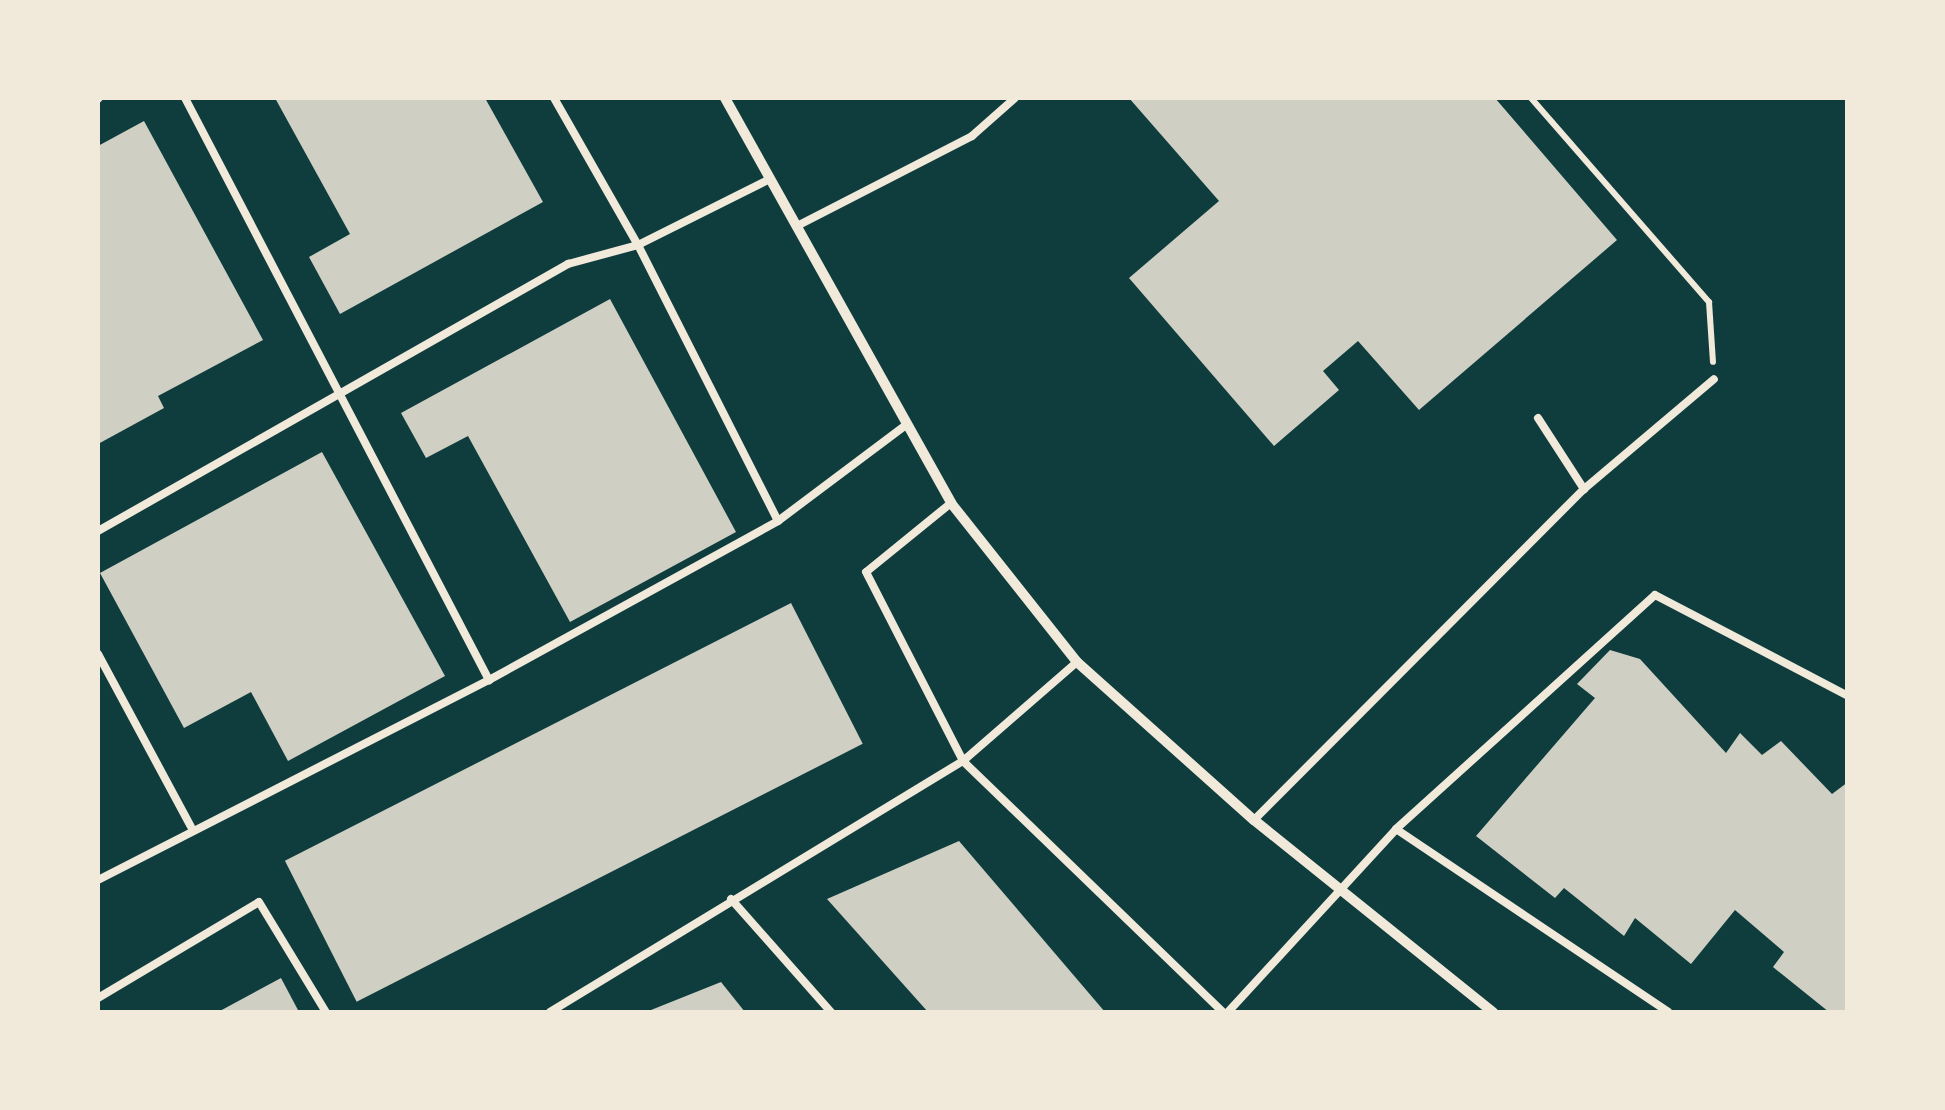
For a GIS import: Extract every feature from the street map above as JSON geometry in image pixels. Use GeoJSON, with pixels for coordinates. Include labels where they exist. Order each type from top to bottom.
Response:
{"type":"FeatureCollection","features":[{"type":"Feature","properties":{"kind":"street"},"geometry":{"type":"LineString","coordinates":[[725,98],[951,503],[1077,662],[1254,820],[1493,1012]]}},
{"type":"Feature","properties":{"kind":"lane"},"geometry":{"type":"LineString","coordinates":[[185,98],[490,680]]}},
{"type":"Feature","properties":{"kind":"lane"},"geometry":{"type":"LineString","coordinates":[[554,98],[638,244],[778,521]]}},
{"type":"Feature","properties":{"kind":"lane"},"geometry":{"type":"LineString","coordinates":[[796,226],[972,136],[1015,98]]}},
{"type":"Feature","properties":{"kind":"lane"},"geometry":{"type":"LineString","coordinates":[[98,531],[568,264],[638,244],[770,179]]}},
{"type":"Feature","properties":{"kind":"lane"},"geometry":{"type":"LineString","coordinates":[[1254,820],[1584,489],[1714,378]]}},
{"type":"Feature","properties":{"kind":"lane"},"geometry":{"type":"LineString","coordinates":[[1538,418],[1584,489]]}},
{"type":"Feature","properties":{"kind":"lane"},"geometry":{"type":"LineString","coordinates":[[98,880],[191,827],[490,680],[778,521],[906,425]]}},
{"type":"Feature","properties":{"kind":"lane"},"geometry":{"type":"LineString","coordinates":[[951,503],[866,572],[963,761],[1226,1012],[1345,891],[1396,829],[1655,596],[1848,696]]}},
{"type":"Feature","properties":{"kind":"lane"},"geometry":{"type":"LineString","coordinates":[[98,654],[191,827]]}},
{"type":"Feature","properties":{"kind":"lane"},"geometry":{"type":"LineString","coordinates":[[546,1011],[963,761],[1077,662]]}},
{"type":"Feature","properties":{"kind":"lane"},"geometry":{"type":"LineString","coordinates":[[1396,829],[1668,1012]]}},
{"type":"Feature","properties":{"kind":"lane"},"geometry":{"type":"LineString","coordinates":[[730,900],[831,1012]]}},
{"type":"Feature","properties":{"kind":"lane"},"geometry":{"type":"LineString","coordinates":[[98,998],[259,902],[326,1012]]}},
{"type":"Feature","properties":{"kind":"path"},"geometry":{"type":"LineString","coordinates":[[1531,98],[1709,302],[1714,378]]}},
{"type":"Feature","properties":{"kind":"building"},"geometry":{"type":"Polygon","coordinates":[[[275,98],[485,98],[543,202],[340,314],[309,257],[350,234],[275,98]]]}},
{"type":"Feature","properties":{"kind":"building"},"geometry":{"type":"Polygon","coordinates":[[[1129,98],[1495,98],[1617,240],[1419,410],[1358,341],[1323,371],[1339,390],[1274,446],[1129,278],[1219,201],[1129,98]]]}},
{"type":"Feature","properties":{"kind":"building"},"geometry":{"type":"Polygon","coordinates":[[[144,121],[263,340],[158,396],[164,408],[98,444],[98,146],[144,121]]]}},
{"type":"Feature","properties":{"kind":"building"},"geometry":{"type":"Polygon","coordinates":[[[610,299],[736,532],[570,622],[468,436],[426,458],[401,413],[610,299]]]}},
{"type":"Feature","properties":{"kind":"building"},"geometry":{"type":"Polygon","coordinates":[[[322,452],[445,676],[288,761],[251,692],[184,728],[100,573],[322,452]]]}},
{"type":"Feature","properties":{"kind":"building"},"geometry":{"type":"Polygon","coordinates":[[[791,603],[863,744],[357,1002],[285,861],[791,603]]]}},
{"type":"Feature","properties":{"kind":"building"},"geometry":{"type":"Polygon","coordinates":[[[1610,650],[1640,659],[1726,753],[1740,733],[1762,755],[1781,741],[1832,794],[1848,782],[1848,1012],[1829,1012],[1773,967],[1784,952],[1735,910],[1691,964],[1635,918],[1624,936],[1564,888],[1555,898],[1476,836],[1595,698],[1577,684],[1610,650]]]}},
{"type":"Feature","properties":{"kind":"building"},"geometry":{"type":"Polygon","coordinates":[[[959,841],[1105,1012],[928,1012],[827,899],[959,841]]]}},
{"type":"Feature","properties":{"kind":"building"},"geometry":{"type":"Polygon","coordinates":[[[281,978],[299,1012],[218,1012],[281,978]]]}},
{"type":"Feature","properties":{"kind":"building"},"geometry":{"type":"Polygon","coordinates":[[[721,982],[745,1012],[646,1012],[721,982]]]}}]}
